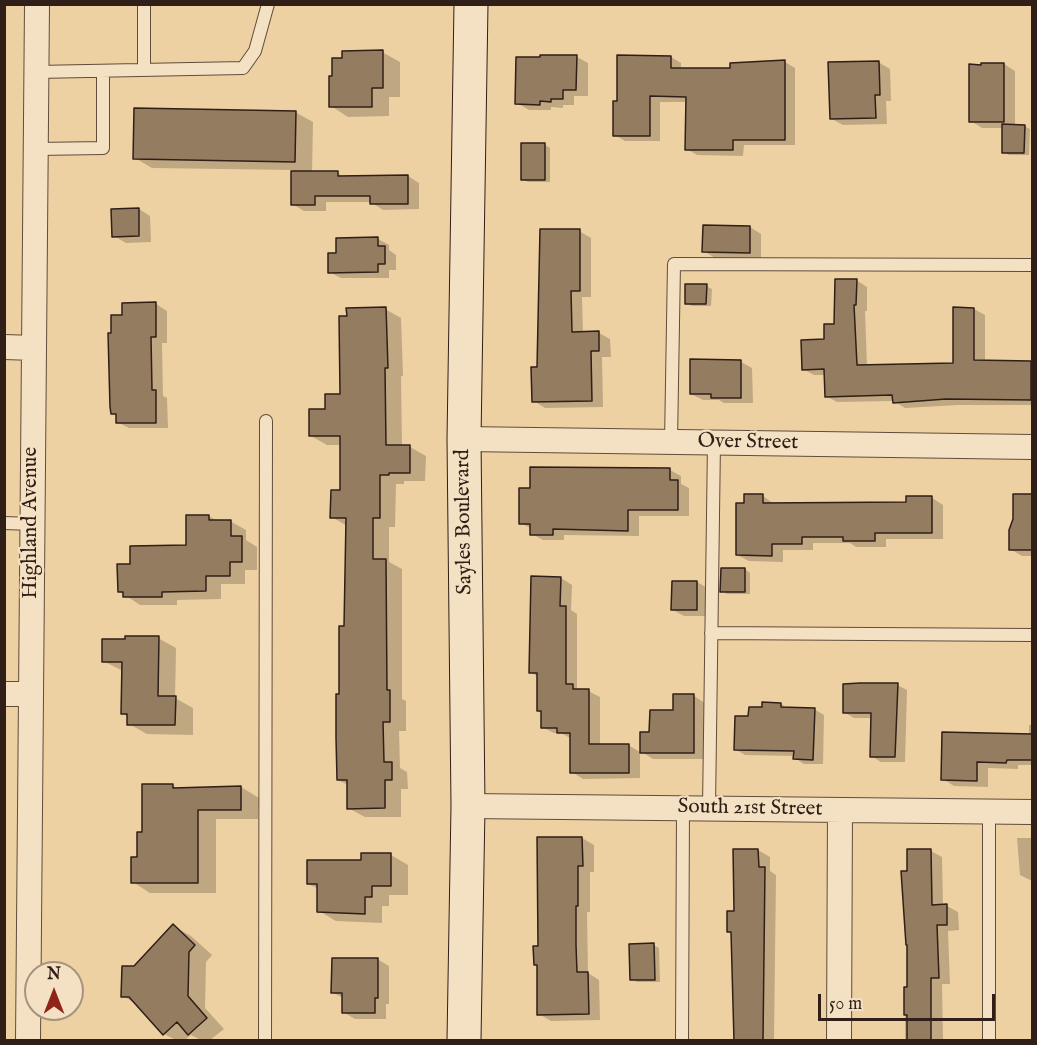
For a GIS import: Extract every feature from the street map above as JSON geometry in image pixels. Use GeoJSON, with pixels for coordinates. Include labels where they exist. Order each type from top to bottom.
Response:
{"type":"FeatureCollection","features":[{"type":"Feature","properties":{"kind":"main road","name":"Sayles Boulevard"},"geometry":{"type":"LineString","coordinates":[[464,1041],[468,806],[464,439],[471,4]]}},
{"type":"Feature","properties":{"kind":"street","name":"Highland Avenue"},"geometry":{"type":"LineString","coordinates":[[28,1041],[37,4]]}},
{"type":"Feature","properties":{"kind":"street"},"geometry":{"type":"LineString","coordinates":[[4,347],[34,348]]}},
{"type":"Feature","properties":{"kind":"street","name":"Over Street"},"geometry":{"type":"LineString","coordinates":[[464,439],[1032,447]]}},
{"type":"Feature","properties":{"kind":"street"},"geometry":{"type":"LineString","coordinates":[[4,694],[31,694]]}},
{"type":"Feature","properties":{"kind":"street","name":"South 21st Street"},"geometry":{"type":"LineString","coordinates":[[468,806],[1032,812]]}},
{"type":"Feature","properties":{"kind":"street"},"geometry":{"type":"LineString","coordinates":[[840,810],[840,1041]]}},
{"type":"Feature","properties":{"kind":"lane"},"geometry":{"type":"LineString","coordinates":[[144,4],[144,70]]}},
{"type":"Feature","properties":{"kind":"lane"},"geometry":{"type":"LineString","coordinates":[[36,72],[243,68],[255,51],[268,4]]}},
{"type":"Feature","properties":{"kind":"lane"},"geometry":{"type":"LineString","coordinates":[[36,149],[103,148],[103,71]]}},
{"type":"Feature","properties":{"kind":"lane"},"geometry":{"type":"LineString","coordinates":[[671,441],[674,264],[1032,265]]}},
{"type":"Feature","properties":{"kind":"lane"},"geometry":{"type":"LineString","coordinates":[[265,1041],[266,421]]}},
{"type":"Feature","properties":{"kind":"lane"},"geometry":{"type":"LineString","coordinates":[[709,808],[714,442]]}},
{"type":"Feature","properties":{"kind":"lane"},"geometry":{"type":"LineString","coordinates":[[4,523],[32,524]]}},
{"type":"Feature","properties":{"kind":"lane"},"geometry":{"type":"LineString","coordinates":[[711,633],[1032,635]]}},
{"type":"Feature","properties":{"kind":"lane"},"geometry":{"type":"LineString","coordinates":[[682,1041],[683,808]]}},
{"type":"Feature","properties":{"kind":"lane"},"geometry":{"type":"LineString","coordinates":[[989,812],[989,1041]]}},
{"type":"Feature","properties":{"kind":"building"},"geometry":{"type":"Polygon","coordinates":[[[383,50],[383,88],[372,88],[372,107],[329,107],[329,76],[332,76],[332,58],[342,58],[342,51],[383,50]]]}},
{"type":"Feature","properties":{"kind":"building"},"geometry":{"type":"Polygon","coordinates":[[[540,55],[577,55],[576,90],[563,90],[563,99],[551,99],[551,102],[540,101],[540,105],[515,104],[516,57],[540,57],[540,55]]]}},
{"type":"Feature","properties":{"kind":"building"},"geometry":{"type":"Polygon","coordinates":[[[617,55],[671,56],[671,68],[730,68],[730,63],[785,60],[785,140],[733,140],[733,150],[685,150],[686,97],[650,96],[650,136],[613,136],[613,101],[617,101],[617,55]]]}},
{"type":"Feature","properties":{"kind":"building"},"geometry":{"type":"Polygon","coordinates":[[[879,61],[880,95],[875,95],[876,118],[830,119],[828,62],[879,61]]]}},
{"type":"Feature","properties":{"kind":"building"},"geometry":{"type":"Polygon","coordinates":[[[981,63],[1004,63],[1004,122],[969,122],[969,64],[981,65],[981,63]]]}},
{"type":"Feature","properties":{"kind":"building"},"geometry":{"type":"Polygon","coordinates":[[[134,108],[296,111],[295,162],[133,159],[134,108]]]}},
{"type":"Feature","properties":{"kind":"building"},"geometry":{"type":"Polygon","coordinates":[[[1002,124],[1025,125],[1024,153],[1002,153],[1002,124]]]}},
{"type":"Feature","properties":{"kind":"building"},"geometry":{"type":"Polygon","coordinates":[[[521,143],[545,143],[545,180],[521,180],[521,143]]]}},
{"type":"Feature","properties":{"kind":"building"},"geometry":{"type":"Polygon","coordinates":[[[291,171],[338,171],[338,176],[408,175],[408,204],[370,204],[370,196],[315,196],[315,205],[291,205],[291,171]]]}},
{"type":"Feature","properties":{"kind":"building"},"geometry":{"type":"Polygon","coordinates":[[[139,208],[139,236],[112,237],[111,209],[139,208]]]}},
{"type":"Feature","properties":{"kind":"building"},"geometry":{"type":"Polygon","coordinates":[[[703,225],[750,226],[750,253],[702,252],[703,225]]]}},
{"type":"Feature","properties":{"kind":"building"},"geometry":{"type":"Polygon","coordinates":[[[540,229],[580,229],[580,291],[571,291],[572,332],[599,331],[599,351],[591,351],[592,401],[532,402],[531,367],[537,367],[540,229]]]}},
{"type":"Feature","properties":{"kind":"building"},"geometry":{"type":"Polygon","coordinates":[[[378,237],[378,246],[385,246],[385,264],[378,264],[378,272],[328,273],[328,253],[336,253],[336,238],[378,237]]]}},
{"type":"Feature","properties":{"kind":"building"},"geometry":{"type":"Polygon","coordinates":[[[835,279],[857,279],[856,305],[854,305],[857,365],[953,363],[953,307],[974,308],[974,360],[1031,361],[1031,400],[946,399],[893,403],[892,395],[825,397],[824,369],[802,370],[801,340],[824,339],[824,324],[834,324],[835,279]]]}},
{"type":"Feature","properties":{"kind":"building"},"geometry":{"type":"Polygon","coordinates":[[[685,284],[707,284],[706,304],[685,304],[685,284]]]}},
{"type":"Feature","properties":{"kind":"building"},"geometry":{"type":"Polygon","coordinates":[[[156,302],[156,337],[151,337],[152,390],[156,390],[156,423],[116,423],[116,414],[111,414],[110,407],[108,333],[111,333],[111,315],[122,315],[122,303],[156,302]]]}},
{"type":"Feature","properties":{"kind":"building"},"geometry":{"type":"Polygon","coordinates":[[[386,307],[388,368],[385,368],[386,445],[410,445],[410,473],[380,475],[380,518],[373,518],[373,559],[386,559],[387,690],[390,690],[390,722],[383,722],[384,762],[392,762],[392,780],[385,780],[385,808],[347,809],[347,780],[337,780],[336,738],[336,694],[339,694],[339,626],[344,626],[346,518],[330,518],[331,490],[340,490],[340,436],[309,436],[309,409],[325,409],[325,394],[340,394],[339,316],[347,316],[346,308],[386,307]]]}},
{"type":"Feature","properties":{"kind":"building"},"geometry":{"type":"Polygon","coordinates":[[[690,359],[741,360],[741,398],[711,398],[711,394],[690,394],[690,359]]]}},
{"type":"Feature","properties":{"kind":"building"},"geometry":{"type":"Polygon","coordinates":[[[530,467],[670,468],[670,480],[678,480],[678,510],[628,510],[628,531],[553,529],[553,535],[530,535],[530,524],[519,524],[519,488],[530,488],[530,467]]]}},
{"type":"Feature","properties":{"kind":"building"},"geometry":{"type":"Polygon","coordinates":[[[744,494],[763,494],[763,503],[906,502],[906,496],[932,496],[932,533],[875,533],[875,541],[843,541],[843,537],[802,537],[802,544],[772,544],[772,556],[736,555],[736,503],[744,503],[744,494]]]}},
{"type":"Feature","properties":{"kind":"building"},"geometry":{"type":"Polygon","coordinates":[[[1013,494],[1032,494],[1032,550],[1009,550],[1013,494]]]}},
{"type":"Feature","properties":{"kind":"building"},"geometry":{"type":"Polygon","coordinates":[[[186,515],[209,515],[209,520],[231,520],[231,536],[242,536],[242,562],[230,562],[230,576],[206,576],[206,591],[162,592],[162,597],[123,597],[123,592],[118,592],[117,564],[130,564],[130,546],[186,545],[186,515]]]}},
{"type":"Feature","properties":{"kind":"building"},"geometry":{"type":"Polygon","coordinates":[[[721,568],[745,568],[745,592],[720,592],[721,568]]]}},
{"type":"Feature","properties":{"kind":"building"},"geometry":{"type":"Polygon","coordinates":[[[531,576],[561,577],[560,606],[566,606],[566,684],[573,684],[573,689],[589,689],[589,744],[629,744],[629,773],[570,773],[570,733],[557,733],[557,728],[541,728],[541,711],[537,711],[537,673],[529,673],[531,576]]]}},
{"type":"Feature","properties":{"kind":"building"},"geometry":{"type":"Polygon","coordinates":[[[672,581],[697,581],[697,610],[671,610],[672,581]]]}},
{"type":"Feature","properties":{"kind":"building"},"geometry":{"type":"Polygon","coordinates":[[[125,636],[159,636],[158,696],[176,696],[175,725],[127,725],[127,714],[121,714],[122,662],[102,662],[102,639],[125,639],[125,636]]]}},
{"type":"Feature","properties":{"kind":"building"},"geometry":{"type":"Polygon","coordinates":[[[898,683],[895,757],[870,757],[871,713],[843,713],[843,684],[898,683]]]}},
{"type":"Feature","properties":{"kind":"building"},"geometry":{"type":"Polygon","coordinates":[[[673,694],[694,694],[694,753],[640,753],[640,732],[649,732],[650,710],[673,710],[673,694]]]}},
{"type":"Feature","properties":{"kind":"building"},"geometry":{"type":"Polygon","coordinates":[[[762,702],[781,703],[781,707],[815,708],[813,760],[793,759],[794,751],[734,750],[735,716],[748,716],[749,707],[762,707],[762,702]]]}},
{"type":"Feature","properties":{"kind":"building"},"geometry":{"type":"Polygon","coordinates":[[[942,732],[1032,734],[1032,760],[1007,760],[1006,763],[977,762],[977,781],[941,780],[942,732]]]}},
{"type":"Feature","properties":{"kind":"building"},"geometry":{"type":"Polygon","coordinates":[[[142,784],[173,784],[173,788],[241,786],[241,810],[198,810],[198,883],[131,883],[131,857],[137,857],[137,832],[142,832],[142,784]]]}},
{"type":"Feature","properties":{"kind":"building"},"geometry":{"type":"Polygon","coordinates":[[[537,837],[582,837],[583,866],[578,866],[578,906],[576,906],[577,972],[588,972],[589,1014],[537,1015],[537,965],[534,965],[533,946],[538,946],[537,837]]]}},
{"type":"Feature","properties":{"kind":"building"},"geometry":{"type":"Polygon","coordinates":[[[733,849],[758,849],[759,867],[765,867],[763,1041],[734,1041],[731,932],[727,932],[727,911],[734,911],[733,849]]]}},
{"type":"Feature","properties":{"kind":"building"},"geometry":{"type":"Polygon","coordinates":[[[907,849],[931,849],[932,905],[947,904],[947,925],[937,925],[939,978],[931,978],[931,1041],[907,1041],[904,987],[907,987],[907,945],[901,871],[907,871],[907,849]]]}},
{"type":"Feature","properties":{"kind":"building"},"geometry":{"type":"Polygon","coordinates":[[[361,853],[391,853],[391,886],[372,886],[372,897],[365,897],[365,914],[317,912],[317,884],[307,884],[307,860],[361,860],[361,853]]]}},
{"type":"Feature","properties":{"kind":"building"},"geometry":{"type":"Polygon","coordinates":[[[173,924],[195,945],[189,952],[188,996],[207,1018],[188,1035],[177,1022],[163,1035],[129,997],[121,997],[122,966],[134,966],[173,924]]]}},
{"type":"Feature","properties":{"kind":"building"},"geometry":{"type":"Polygon","coordinates":[[[654,943],[655,980],[630,980],[629,944],[654,943]]]}},
{"type":"Feature","properties":{"kind":"building"},"geometry":{"type":"Polygon","coordinates":[[[332,958],[378,958],[378,998],[375,998],[375,1013],[342,1013],[342,993],[331,993],[332,958]]]}}]}
